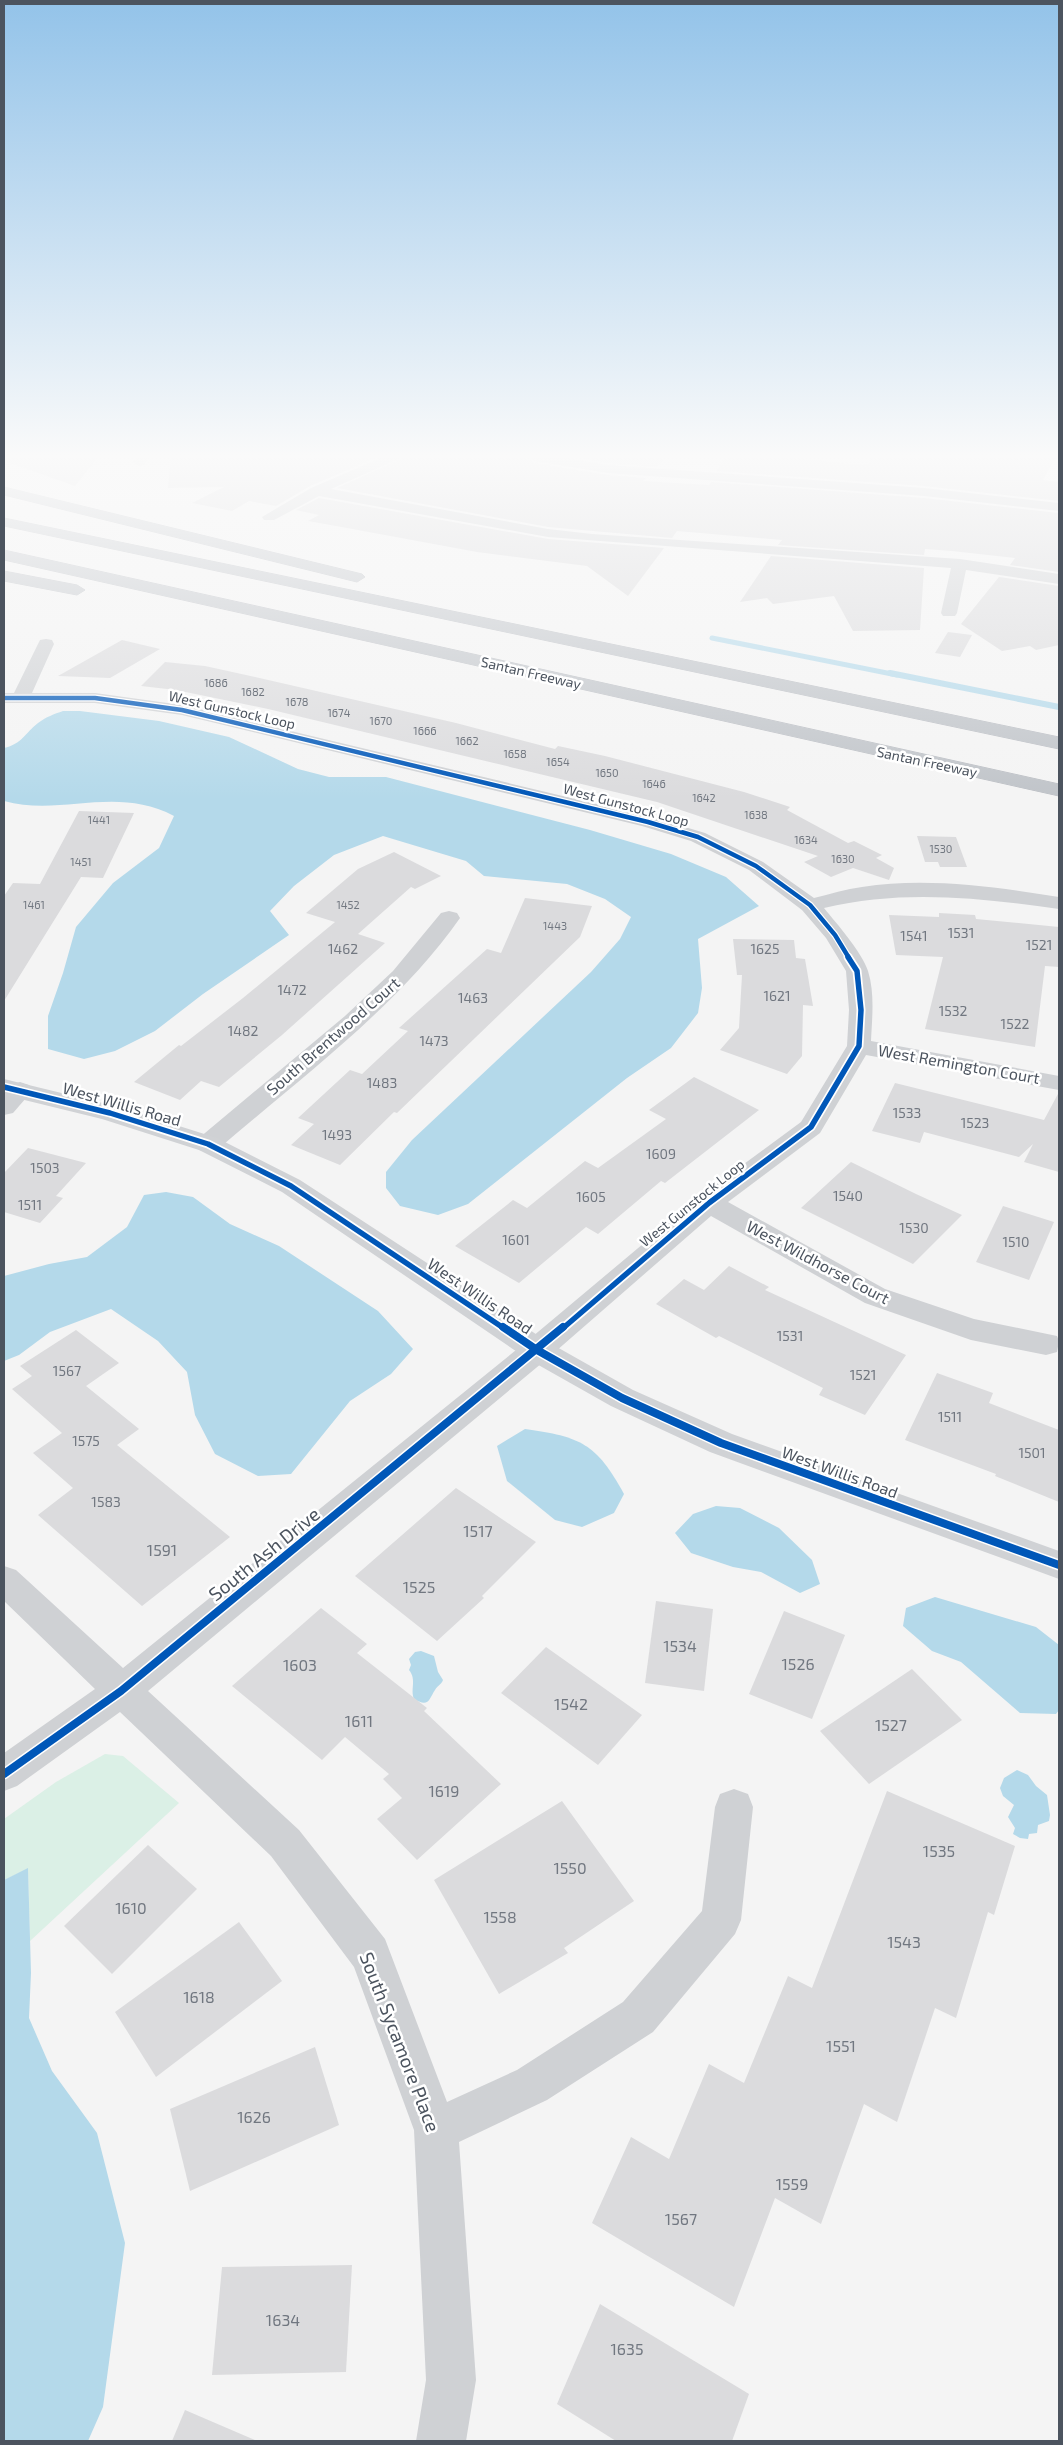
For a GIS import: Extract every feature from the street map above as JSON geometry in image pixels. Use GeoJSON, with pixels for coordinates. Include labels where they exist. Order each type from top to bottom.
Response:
{"type":"FeatureCollection","features":[{"type":"Feature","properties":{"kind":"highway","name":"Santan Freeway"},"geometry":{"type":"LineString","coordinates":[[76,571],[721,717],[1059,790]]}},
{"type":"Feature","properties":{"kind":"highway"},"geometry":{"type":"LineString","coordinates":[[238,571],[1059,743]]}},
{"type":"Feature","properties":{"kind":"highway"},"geometry":{"type":"LineString","coordinates":[[332,571],[372,581]]}},
{"type":"Feature","properties":{"kind":"highway"},"geometry":{"type":"LineString","coordinates":[[4,576],[98,594]]}},
{"type":"Feature","properties":{"kind":"highway"},"geometry":{"type":"LineString","coordinates":[[438,597],[839,697]]}},
{"type":"Feature","properties":{"kind":"highway"},"geometry":{"type":"LineString","coordinates":[[126,599],[721,717]]}},
{"type":"Feature","properties":{"kind":"street"},"geometry":{"type":"LineString","coordinates":[[948,613],[958,571]]}},
{"type":"Feature","properties":{"kind":"street"},"geometry":{"type":"LineString","coordinates":[[1007,571],[1059,579]]}},
{"type":"Feature","properties":{"kind":"street"},"geometry":{"type":"LineString","coordinates":[[12,698],[46,644]]}},
{"type":"Feature","properties":{"kind":"street","name":"West Gunstock Loop"},"geometry":{"type":"LineString","coordinates":[[12,698],[95,698],[182,710],[648,822],[698,837],[756,866],[810,905],[835,935],[857,971],[861,1010],[859,1046],[811,1127],[708,1203],[537,1350]]}},
{"type":"Feature","properties":{"kind":"street"},"geometry":{"type":"LineString","coordinates":[[810,905],[862,893],[917,889],[967,890],[1059,903]]}},
{"type":"Feature","properties":{"kind":"street","name":"South Brentwood Court"},"geometry":{"type":"LineString","coordinates":[[208,1144],[353,1021],[394,982],[449,918]]}},
{"type":"Feature","properties":{"kind":"street","name":"West Remington Court"},"geometry":{"type":"LineString","coordinates":[[859,1046],[1059,1083]]}},
{"type":"Feature","properties":{"kind":"street","name":"West Willis Road"},"geometry":{"type":"LineString","coordinates":[[9,1095],[110,1113],[208,1144],[292,1186],[537,1350],[622,1398],[721,1443],[1059,1566]]}},
{"type":"Feature","properties":{"kind":"street","name":"West Wildhorse Court"},"geometry":{"type":"LineString","coordinates":[[708,1203],[875,1296],[971,1329],[1046,1344]]}},
{"type":"Feature","properties":{"kind":"street","name":"South Ash Drive"},"geometry":{"type":"LineString","coordinates":[[4,1774],[121,1691],[537,1350]]}},
{"type":"Feature","properties":{"kind":"street","name":"South Sycamore Place"},"geometry":{"type":"LineString","coordinates":[[4,1580],[285,1843],[370,1954],[436,2130],[451,2380],[441,2441]]}},
{"type":"Feature","properties":{"kind":"street"},"geometry":{"type":"LineString","coordinates":[[436,2130],[532,2085],[638,2017],[721,1920],[734,1807]]}},
{"type":"Feature","properties":{"kind":"green space"},"geometry":{"type":"Polygon","coordinates":[[[105,1754],[123,1756],[179,1803],[30,1941],[28,1869],[4,1880],[4,1819],[56,1782],[105,1754]]]}},
{"type":"Feature","properties":{"kind":"water"},"geometry":{"type":"Polygon","coordinates":[[[63,711],[80,711],[159,721],[229,737],[298,769],[329,777],[386,777],[590,830],[671,854],[726,877],[759,906],[698,939],[702,988],[698,1013],[671,1048],[627,1078],[468,1204],[438,1215],[400,1206],[386,1188],[386,1172],[412,1140],[591,972],[620,939],[631,917],[605,899],[567,884],[484,876],[466,861],[383,836],[334,855],[294,886],[270,911],[289,935],[203,994],[155,1031],[115,1051],[84,1059],[48,1049],[48,1016],[76,927],[113,883],[159,848],[174,816],[152,807],[131,803],[109,802],[46,806],[4,801],[4,748],[15,744],[41,721],[63,711]]]}},
{"type":"Feature","properties":{"kind":"water"},"geometry":{"type":"Polygon","coordinates":[[[166,1192],[193,1197],[230,1224],[279,1246],[378,1311],[413,1349],[391,1374],[350,1401],[291,1474],[258,1476],[215,1454],[195,1415],[187,1372],[158,1341],[111,1309],[50,1332],[19,1355],[4,1361],[4,1276],[49,1264],[87,1257],[127,1227],[144,1195],[166,1192]]]}},
{"type":"Feature","properties":{"kind":"water"},"geometry":{"type":"Polygon","coordinates":[[[525,1429],[560,1435],[585,1445],[595,1453],[605,1463],[624,1494],[614,1513],[582,1527],[555,1520],[507,1481],[497,1446],[525,1429]]]}},
{"type":"Feature","properties":{"kind":"water"},"geometry":{"type":"Polygon","coordinates":[[[716,1506],[740,1508],[779,1528],[812,1560],[820,1584],[800,1593],[761,1572],[733,1567],[691,1553],[675,1533],[693,1514],[716,1506]]]}},
{"type":"Feature","properties":{"kind":"water"},"geometry":{"type":"Polygon","coordinates":[[[935,1597],[1036,1627],[1059,1645],[1059,1710],[1056,1714],[1020,1713],[961,1662],[932,1651],[903,1626],[906,1608],[935,1597]]]}},
{"type":"Feature","properties":{"kind":"water"},"geometry":{"type":"Polygon","coordinates":[[[421,1651],[434,1656],[438,1672],[443,1680],[430,1699],[423,1703],[414,1699],[413,1677],[409,1670],[411,1665],[409,1659],[415,1652],[421,1651]]]}},
{"type":"Feature","properties":{"kind":"water"},"geometry":{"type":"Polygon","coordinates":[[[1017,1770],[1028,1775],[1036,1786],[1047,1795],[1049,1821],[1038,1825],[1037,1833],[1029,1834],[1028,1839],[1020,1838],[1013,1834],[1015,1828],[1008,1817],[1014,1805],[1003,1796],[1000,1788],[1004,1778],[1017,1770]]]}},
{"type":"Feature","properties":{"kind":"water"},"geometry":{"type":"Polygon","coordinates":[[[28,1868],[31,1973],[29,2018],[52,2071],[97,2133],[125,2243],[103,2407],[88,2441],[4,2441],[4,1880],[28,1868]]]}},
{"type":"Feature","properties":{"kind":"building"},"geometry":{"type":"Polygon","coordinates":[[[594,571],[647,571],[628,596],[594,571]]]}},
{"type":"Feature","properties":{"kind":"building"},"geometry":{"type":"Polygon","coordinates":[[[761,571],[924,571],[920,630],[853,631],[834,596],[773,604],[767,598],[740,602],[761,571]]]}},
{"type":"Feature","properties":{"kind":"building"},"geometry":{"type":"Polygon","coordinates":[[[999,577],[1059,586],[1059,645],[1036,650],[1030,646],[1002,651],[961,624],[999,577]]]}},
{"type":"Feature","properties":{"kind":"building"},"geometry":{"type":"Polygon","coordinates":[[[948,632],[972,635],[960,657],[935,653],[948,632]]]}},
{"type":"Feature","properties":{"kind":"building"},"geometry":{"type":"Polygon","coordinates":[[[122,640],[160,649],[110,678],[58,676],[122,640]]]}},
{"type":"Feature","properties":{"kind":"building"},"geometry":{"type":"Polygon","coordinates":[[[165,662],[205,666],[246,675],[456,723],[555,749],[558,746],[605,756],[744,792],[790,807],[787,810],[848,843],[854,841],[882,855],[876,858],[894,868],[889,880],[853,868],[831,877],[804,862],[818,856],[657,802],[268,709],[176,690],[141,686],[165,662]]]}},
{"type":"Feature","properties":{"kind":"building"},"geometry":{"type":"Polygon","coordinates":[[[79,811],[134,813],[103,878],[81,877],[4,1001],[4,896],[13,883],[40,884],[79,811]]]}},
{"type":"Feature","properties":{"kind":"building"},"geometry":{"type":"Polygon","coordinates":[[[917,836],[956,837],[967,867],[940,867],[938,862],[925,862],[917,836]]]}},
{"type":"Feature","properties":{"kind":"building"},"geometry":{"type":"Polygon","coordinates":[[[394,852],[441,876],[415,889],[411,887],[358,934],[385,943],[282,1035],[219,1087],[201,1081],[180,1100],[134,1082],[179,1045],[181,1046],[243,998],[335,922],[306,913],[358,869],[394,852]]]}},
{"type":"Feature","properties":{"kind":"building"},"geometry":{"type":"Polygon","coordinates":[[[525,898],[592,906],[580,937],[397,1113],[394,1112],[340,1165],[291,1145],[314,1124],[298,1118],[350,1070],[362,1074],[408,1031],[399,1028],[487,949],[501,953],[525,898]]]}},
{"type":"Feature","properties":{"kind":"building"},"geometry":{"type":"Polygon","coordinates":[[[939,913],[975,915],[976,919],[1059,927],[1059,967],[1045,966],[1035,1047],[925,1029],[943,957],[896,955],[889,915],[939,917],[939,913]]]}},
{"type":"Feature","properties":{"kind":"building"},"geometry":{"type":"Polygon","coordinates":[[[733,939],[794,940],[796,958],[805,959],[813,1006],[803,1005],[802,1056],[787,1074],[720,1050],[739,1028],[742,975],[737,975],[733,939]]]}},
{"type":"Feature","properties":{"kind":"building"},"geometry":{"type":"Polygon","coordinates":[[[694,1077],[759,1110],[665,1183],[661,1181],[598,1234],[586,1227],[519,1283],[455,1246],[513,1200],[527,1208],[585,1161],[598,1168],[666,1119],[649,1110],[694,1077]]]}},
{"type":"Feature","properties":{"kind":"building"},"geometry":{"type":"Polygon","coordinates":[[[895,1083],[1044,1120],[1059,1092],[1059,1172],[1024,1162],[1033,1144],[1019,1157],[924,1132],[920,1143],[872,1131],[895,1083]]]}},
{"type":"Feature","properties":{"kind":"building"},"geometry":{"type":"Polygon","coordinates":[[[28,1148],[86,1163],[56,1196],[63,1198],[40,1223],[4,1212],[4,1173],[28,1148]]]}},
{"type":"Feature","properties":{"kind":"building"},"geometry":{"type":"Polygon","coordinates":[[[851,1162],[962,1215],[913,1264],[801,1208],[851,1162]]]}},
{"type":"Feature","properties":{"kind":"building"},"geometry":{"type":"Polygon","coordinates":[[[1003,1206],[1054,1222],[1029,1280],[976,1262],[1003,1206]]]}},
{"type":"Feature","properties":{"kind":"building"},"geometry":{"type":"Polygon","coordinates":[[[729,1266],[769,1287],[765,1290],[906,1355],[865,1415],[819,1395],[823,1388],[719,1336],[716,1338],[656,1304],[684,1279],[704,1290],[729,1266]]]}},
{"type":"Feature","properties":{"kind":"building"},"geometry":{"type":"Polygon","coordinates":[[[76,1330],[119,1363],[86,1386],[139,1429],[117,1445],[230,1537],[142,1606],[38,1515],[73,1488],[33,1453],[62,1433],[12,1389],[32,1376],[20,1366],[76,1330]]]}},
{"type":"Feature","properties":{"kind":"building"},"geometry":{"type":"Polygon","coordinates":[[[937,1373],[993,1393],[989,1403],[1059,1430],[1059,1502],[995,1476],[996,1474],[905,1440],[937,1373]]]}},
{"type":"Feature","properties":{"kind":"building"},"geometry":{"type":"Polygon","coordinates":[[[456,1488],[536,1542],[482,1596],[484,1598],[437,1641],[355,1576],[456,1488]]]}},
{"type":"Feature","properties":{"kind":"building"},"geometry":{"type":"Polygon","coordinates":[[[656,1601],[713,1609],[704,1691],[645,1683],[656,1601]]]}},
{"type":"Feature","properties":{"kind":"building"},"geometry":{"type":"Polygon","coordinates":[[[321,1608],[367,1644],[357,1653],[427,1708],[424,1711],[501,1784],[417,1860],[377,1819],[402,1798],[383,1779],[389,1774],[345,1737],[322,1760],[232,1686],[321,1608]]]}},
{"type":"Feature","properties":{"kind":"building"},"geometry":{"type":"Polygon","coordinates":[[[784,1611],[845,1635],[812,1719],[749,1694],[784,1611]]]}},
{"type":"Feature","properties":{"kind":"building"},"geometry":{"type":"Polygon","coordinates":[[[546,1647],[642,1715],[598,1765],[501,1693],[546,1647]]]}},
{"type":"Feature","properties":{"kind":"building"},"geometry":{"type":"Polygon","coordinates":[[[912,1669],[962,1720],[869,1784],[820,1731],[912,1669]]]}},
{"type":"Feature","properties":{"kind":"building"},"geometry":{"type":"Polygon","coordinates":[[[887,1791],[1015,1846],[994,1915],[988,1912],[956,2018],[935,2008],[897,2122],[864,2104],[821,2224],[775,2198],[734,2307],[592,2223],[631,2137],[669,2159],[709,2064],[744,2083],[788,1976],[812,1988],[887,1791]]]}},
{"type":"Feature","properties":{"kind":"building"},"geometry":{"type":"Polygon","coordinates":[[[562,1801],[634,1901],[564,1948],[568,1953],[499,1994],[434,1880],[562,1801]]]}},
{"type":"Feature","properties":{"kind":"building"},"geometry":{"type":"Polygon","coordinates":[[[148,1845],[197,1889],[112,1974],[64,1926],[148,1845]]]}},
{"type":"Feature","properties":{"kind":"building"},"geometry":{"type":"Polygon","coordinates":[[[239,1922],[282,1981],[156,2077],[115,2012],[239,1922]]]}},
{"type":"Feature","properties":{"kind":"building"},"geometry":{"type":"Polygon","coordinates":[[[315,2047],[339,2125],[190,2191],[170,2109],[315,2047]]]}},
{"type":"Feature","properties":{"kind":"building"},"geometry":{"type":"Polygon","coordinates":[[[352,2265],[346,2372],[212,2375],[222,2267],[352,2265]]]}},
{"type":"Feature","properties":{"kind":"building"},"geometry":{"type":"Polygon","coordinates":[[[600,2304],[749,2394],[732,2441],[616,2441],[557,2404],[600,2304]]]}},
{"type":"Feature","properties":{"kind":"building"},"geometry":{"type":"Polygon","coordinates":[[[185,2410],[257,2441],[172,2441],[185,2410]]]}},
{"type":"Feature","properties":{"kind":"waterway"},"geometry":{"type":"LineString","coordinates":[[712,638],[897,675]]}},
{"type":"Feature","properties":{"kind":"waterway"},"geometry":{"type":"LineString","coordinates":[[890,673],[1059,707]]}},
{"type":"Feature","properties":{"kind":"cycle path"},"geometry":{"type":"LineString","coordinates":[[4,698],[95,698],[182,710],[648,822],[698,837],[756,866],[810,905],[835,935],[857,971],[861,1010],[859,1046],[811,1127],[709,1203],[537,1350],[121,1691],[4,1774]]}},
{"type":"Feature","properties":{"kind":"cycle path"},"geometry":{"type":"LineString","coordinates":[[4,1087],[110,1113],[208,1144],[291,1186],[537,1350],[622,1398],[721,1443],[1059,1565]]}}]}
